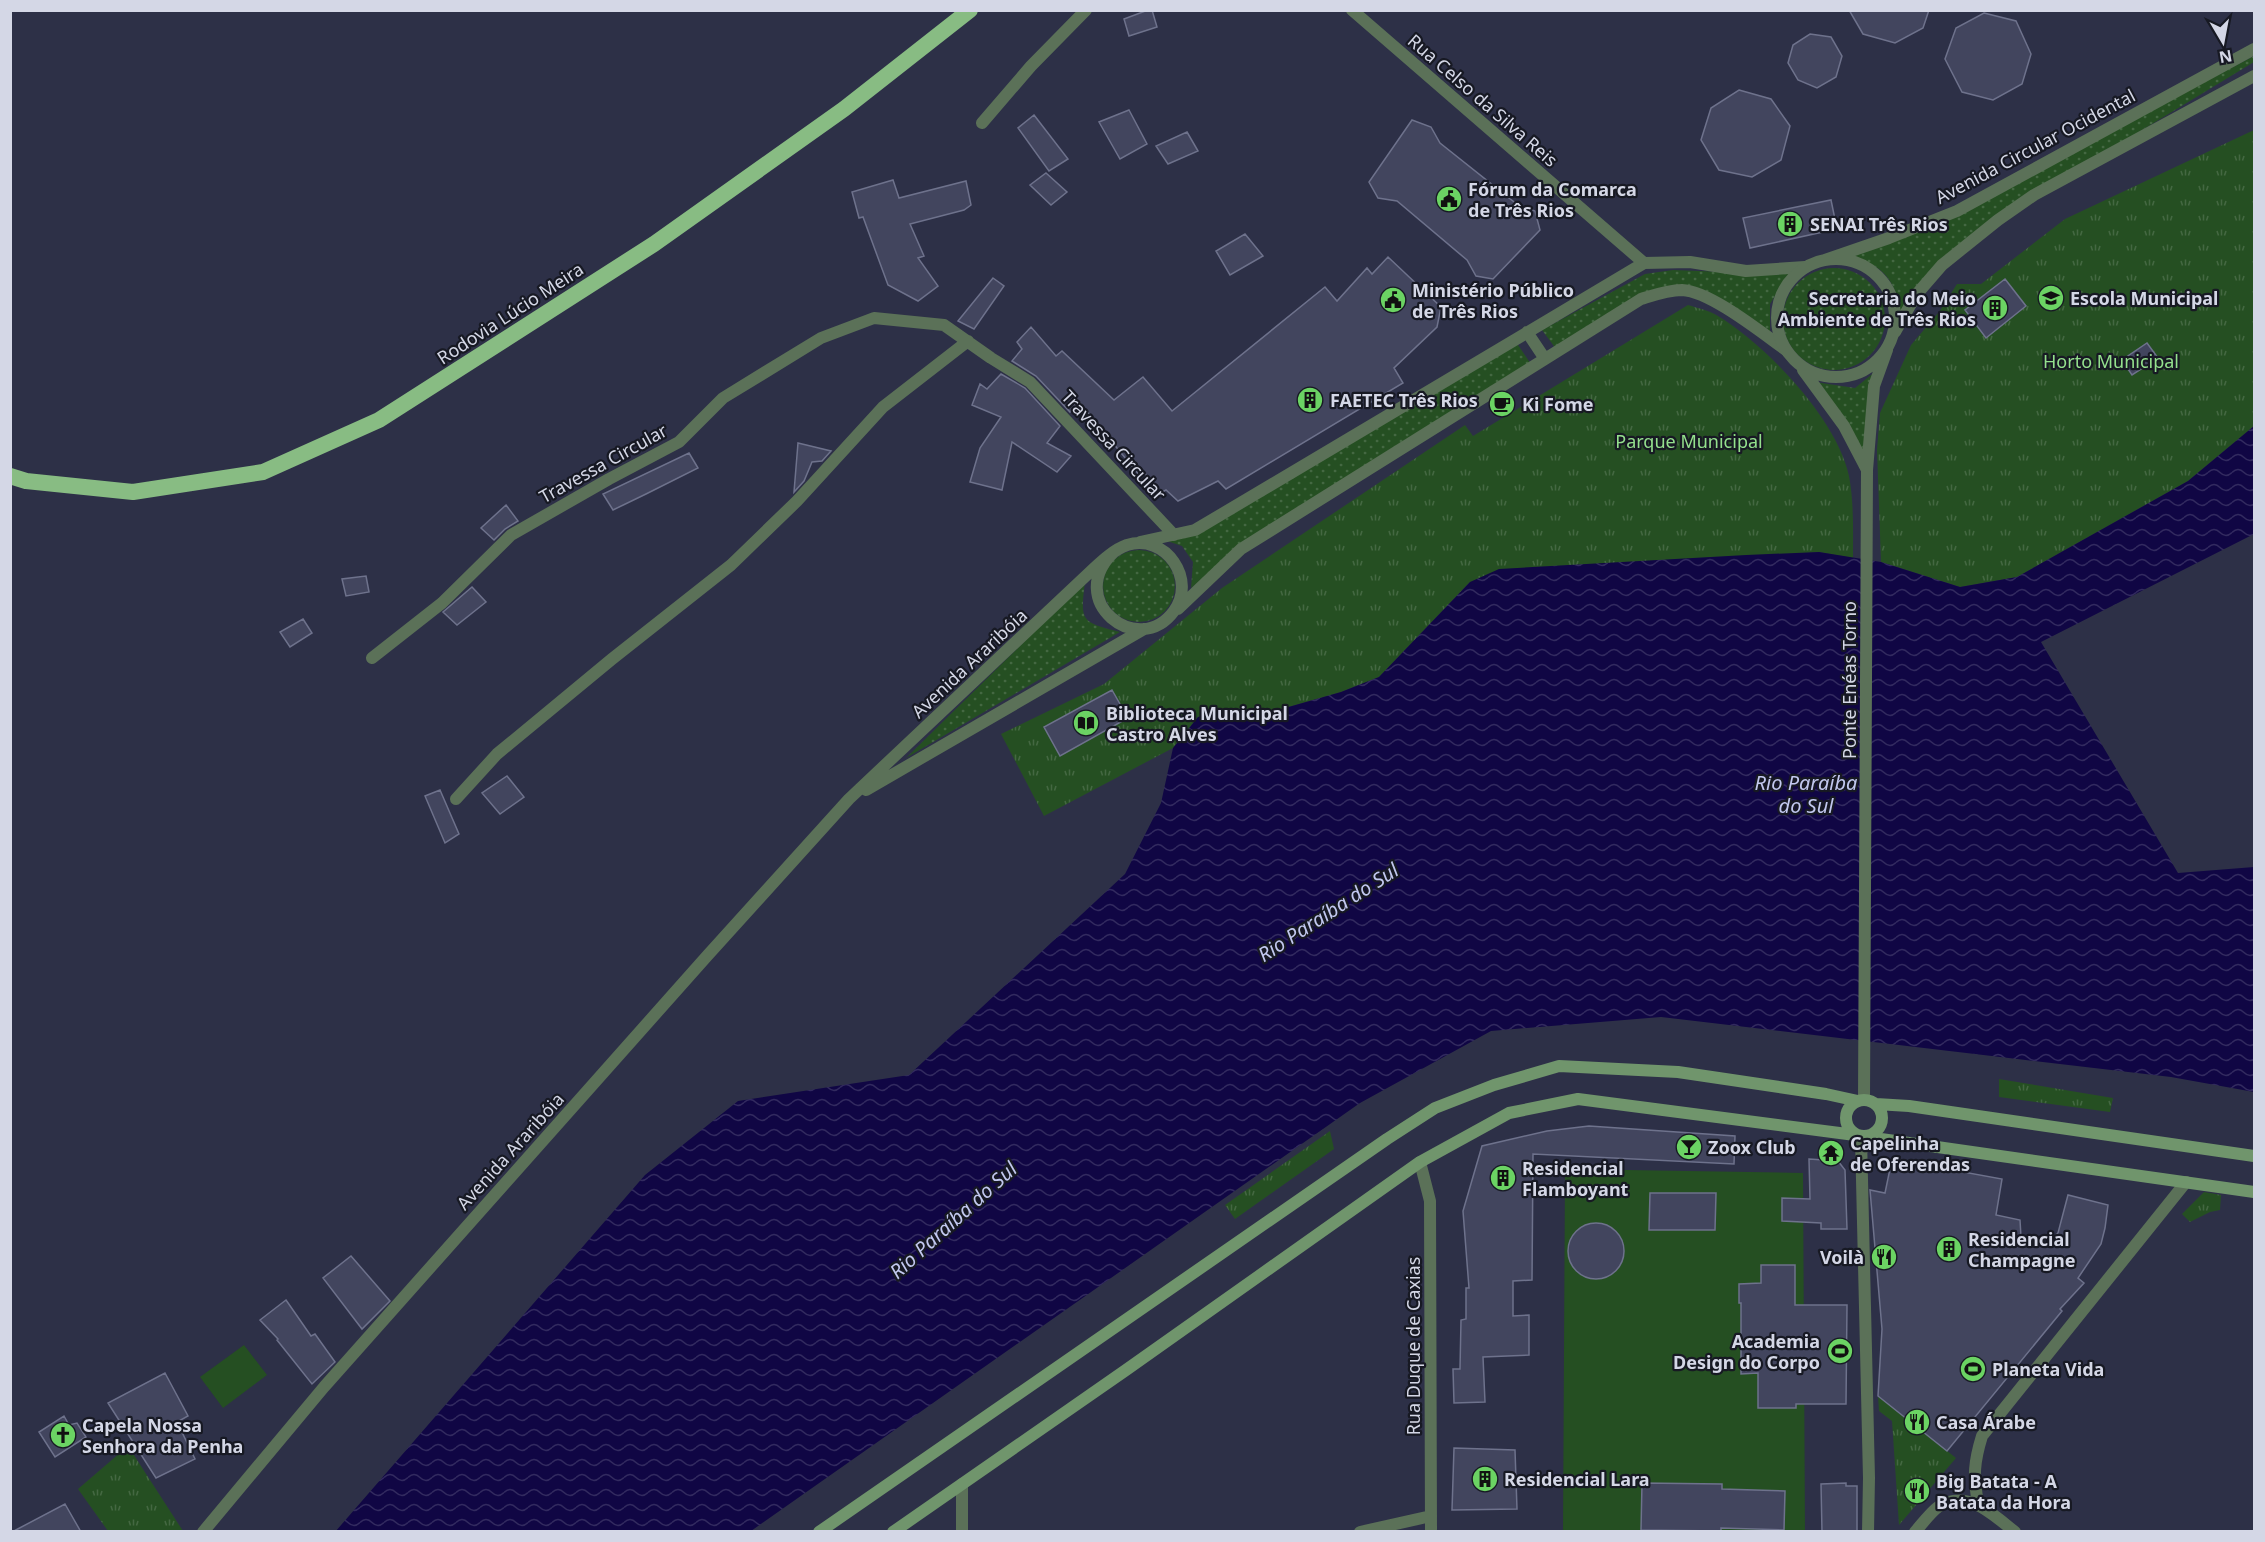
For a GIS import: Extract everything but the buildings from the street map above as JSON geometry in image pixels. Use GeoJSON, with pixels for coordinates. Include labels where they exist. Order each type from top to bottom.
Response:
{"type":"FeatureCollection","features":[{"type":"Feature","properties":{"kind":"highway","name":"Rodovia Lúcio Meira"},"geometry":{"type":"LineString","coordinates":[[10,476],[26,481],[133,492],[263,472],[379,420],[654,244],[844,109],[970,10]]}},
{"type":"Feature","properties":{"kind":"main road"},"geometry":{"type":"LineString","coordinates":[[819,1532],[1435,1108],[1494,1085],[1559,1066],[1678,1072],[1866,1102],[1909,1106],[2254,1156]]}},
{"type":"Feature","properties":{"kind":"main road"},"geometry":{"type":"LineString","coordinates":[[893,1532],[1420,1162],[1509,1113],[1578,1100],[1861,1136],[2254,1192]]}},
{"type":"Feature","properties":{"kind":"main road"},"geometry":{"type":"LineString","coordinates":[[1866,1102],[1882,1114],[1881,1126],[1878,1131],[1861,1136],[1850,1131],[1845,1120],[1848,1108],[1866,1102]]}},
{"type":"Feature","properties":{"kind":"street"},"geometry":{"type":"LineString","coordinates":[[982,123],[1031,66],[1086,10]]}},
{"type":"Feature","properties":{"kind":"street","name":"Rua Celso da Silva Reis"},"geometry":{"type":"LineString","coordinates":[[1352,10],[1644,263]]}},
{"type":"Feature","properties":{"kind":"street","name":"Avenida Circular Ocidental"},"geometry":{"type":"LineString","coordinates":[[1825,260],[1957,211],[2254,49]]}},
{"type":"Feature","properties":{"kind":"street"},"geometry":{"type":"LineString","coordinates":[[1798,364],[1816,374],[1836,378],[1855,374],[1873,365],[1887,350],[1916,296],[1942,265],[1998,220],[2034,195],[2254,76]]}},
{"type":"Feature","properties":{"kind":"street"},"geometry":{"type":"LineString","coordinates":[[1786,350],[1710,299],[1683,290],[1660,293],[1641,299],[1241,549],[1169,618],[1157,626],[1144,629],[1122,626],[1104,612],[1099,602],[1096,580],[1106,560],[1114,552],[1127,545],[1195,530],[1644,263],[1690,262],[1746,271],[1805,267],[1825,260],[1845,259],[1864,265],[1880,276],[1891,293],[1896,312],[1895,332]]}},
{"type":"Feature","properties":{"kind":"street"},"geometry":{"type":"LineString","coordinates":[[1805,267],[1790,280],[1780,296],[1776,314],[1778,333],[1786,350],[1844,426],[1868,470]]}},
{"type":"Feature","properties":{"kind":"street","name":"Travessa Circular"},"geometry":{"type":"LineString","coordinates":[[372,658],[442,603],[511,535],[679,442],[723,398],[820,338],[874,318],[945,325],[1030,382],[1174,535]]}},
{"type":"Feature","properties":{"kind":"street"},"geometry":{"type":"LineString","coordinates":[[1527,332],[1545,359]]}},
{"type":"Feature","properties":{"kind":"street"},"geometry":{"type":"LineString","coordinates":[[456,799],[497,754],[731,565],[797,501],[884,407],[968,341]]}},
{"type":"Feature","properties":{"kind":"street","name":"Ponte Enéas Torno"},"geometry":{"type":"LineString","coordinates":[[1866,1102],[1864,1069],[1868,470],[1874,386],[1887,350]]}},
{"type":"Feature","properties":{"kind":"street"},"geometry":{"type":"LineString","coordinates":[[1127,545],[1155,546],[1164,551],[1177,565],[1182,592],[1180,602],[1169,618]]}},
{"type":"Feature","properties":{"kind":"street","name":"Avenida Araribóia"},"geometry":{"type":"LineString","coordinates":[[203,1532],[340,1369],[849,799],[1114,552]]}},
{"type":"Feature","properties":{"kind":"street","name":"Avenida Araribóia"},"geometry":{"type":"LineString","coordinates":[[849,799],[1144,629]]}},
{"type":"Feature","properties":{"kind":"street"},"geometry":{"type":"LineString","coordinates":[[1861,1136],[1869,1478],[1868,1532]]}},
{"type":"Feature","properties":{"kind":"street","name":"Rua Duque de Caxias"},"geometry":{"type":"LineString","coordinates":[[1420,1162],[1430,1201],[1431,1532]]}},
{"type":"Feature","properties":{"kind":"street"},"geometry":{"type":"LineString","coordinates":[[1978,1503],[1973,1479],[1974,1460],[1982,1436],[2186,1182]]}},
{"type":"Feature","properties":{"kind":"street"},"geometry":{"type":"LineString","coordinates":[[962,1484],[962,1532]]}},
{"type":"Feature","properties":{"kind":"street"},"geometry":{"type":"LineString","coordinates":[[1915,1532],[1937,1508],[1950,1502],[1969,1501],[1978,1503],[2014,1532]]}},
{"type":"Feature","properties":{"kind":"street"},"geometry":{"type":"LineString","coordinates":[[1360,1532],[1431,1515]]}},
{"type":"Feature","properties":{"kind":"green space"},"geometry":{"type":"Polygon","coordinates":[[[2254,56],[2254,62],[1999,217],[1900,313],[1894,289],[1883,272],[1866,262],[1842,256],[2034,171],[2254,56]]]}},
{"type":"Feature","properties":{"kind":"green space","name":"Horto Municipal"},"geometry":{"type":"Polygon","coordinates":[[[2254,130],[2254,426],[2188,481],[2017,577],[1960,587],[1881,562],[1877,450],[1880,413],[1911,345],[1939,312],[1957,284],[1981,284],[2065,219],[2254,130]]]}},
{"type":"Feature","properties":{"kind":"green space"},"geometry":{"type":"Polygon","coordinates":[[[1834,268],[1863,276],[1877,290],[1885,319],[1877,348],[1863,362],[1834,370],[1805,362],[1791,348],[1783,319],[1791,290],[1805,276],[1834,268]]]}},
{"type":"Feature","properties":{"kind":"green space"},"geometry":{"type":"Polygon","coordinates":[[[1673,270],[1790,272],[1770,304],[1770,332],[1715,300],[1662,290],[1556,349],[1542,330],[1645,274],[1673,270]]]}},
{"type":"Feature","properties":{"kind":"green space","name":"Parque Municipal"},"geometry":{"type":"Polygon","coordinates":[[[1688,305],[1714,314],[1757,345],[1797,386],[1830,431],[1842,454],[1851,486],[1853,558],[1819,552],[1470,582],[1379,677],[1341,692],[1271,712],[1230,708],[1198,717],[1173,748],[1044,816],[1001,734],[1104,684],[1222,588],[1465,425],[1473,436],[1688,305]]]}},
{"type":"Feature","properties":{"kind":"green space"},"geometry":{"type":"Polygon","coordinates":[[[1516,342],[1531,364],[1270,526],[1191,588],[1193,562],[1182,546],[1164,540],[1204,527],[1516,342]]]}},
{"type":"Feature","properties":{"kind":"green space"},"geometry":{"type":"Polygon","coordinates":[[[1876,371],[1863,454],[1815,382],[1855,388],[1876,371]]]}},
{"type":"Feature","properties":{"kind":"green space"},"geometry":{"type":"Polygon","coordinates":[[[1132,550],[1146,550],[1165,560],[1175,579],[1175,593],[1165,612],[1146,622],[1132,622],[1113,612],[1103,593],[1103,579],[1113,560],[1132,550]]]}},
{"type":"Feature","properties":{"kind":"green space"},"geometry":{"type":"Polygon","coordinates":[[[1085,582],[1083,605],[1086,618],[1097,626],[1120,632],[906,758],[1085,582]]]}},
{"type":"Feature","properties":{"kind":"green space"},"geometry":{"type":"Polygon","coordinates":[[[1999,1079],[2113,1098],[2110,1112],[1999,1097],[1999,1079]]]}},
{"type":"Feature","properties":{"kind":"green space"},"geometry":{"type":"Polygon","coordinates":[[[1330,1131],[1334,1149],[1235,1219],[1225,1205],[1330,1131]]]}},
{"type":"Feature","properties":{"kind":"green space"},"geometry":{"type":"Polygon","coordinates":[[[1565,1169],[1803,1173],[1805,1531],[1563,1532],[1565,1169]]]}},
{"type":"Feature","properties":{"kind":"green space"},"geometry":{"type":"Polygon","coordinates":[[[2204,1192],[2221,1195],[2220,1210],[2210,1212],[2190,1222],[2182,1214],[2204,1192]]]}},
{"type":"Feature","properties":{"kind":"green space"},"geometry":{"type":"Polygon","coordinates":[[[244,1345],[267,1375],[223,1408],[200,1377],[244,1345]]]}},
{"type":"Feature","properties":{"kind":"green space"},"geometry":{"type":"Polygon","coordinates":[[[1878,1396],[1956,1458],[1899,1525],[1892,1421],[1879,1411],[1878,1396]]]}},
{"type":"Feature","properties":{"kind":"green space"},"geometry":{"type":"Polygon","coordinates":[[[128,1446],[183,1531],[108,1531],[78,1489],[128,1446]]]}},
{"type":"Feature","properties":{"kind":"water","name":"Rio Paraíba do Sul"},"geometry":{"type":"Polygon","coordinates":[[[2254,426],[2254,534],[2041,642],[2178,873],[2254,867],[2254,1092],[2171,1077],[1661,1017],[1491,1031],[1360,1103],[751,1531],[335,1532],[645,1175],[738,1101],[909,1075],[1125,874],[1161,803],[1173,748],[1198,717],[1230,708],[1271,712],[1341,692],[1379,677],[1470,582],[1499,569],[1819,552],[1881,562],[1960,587],[2017,577],[2188,481],[2254,426]]]}},
{"type":"Feature","properties":{"kind":"place","name":"Fórum da Comarca de Três Rios"},"geometry":{"type":"Point","coordinates":[1449,199]}},
{"type":"Feature","properties":{"kind":"place","name":"SENAI Três Rios"},"geometry":{"type":"Point","coordinates":[1790,224]}},
{"type":"Feature","properties":{"kind":"place","name":"Escola Municipal"},"geometry":{"type":"Point","coordinates":[2051,298]}},
{"type":"Feature","properties":{"kind":"place","name":"Ministério Público de Três Rios"},"geometry":{"type":"Point","coordinates":[1393,300]}},
{"type":"Feature","properties":{"kind":"place","name":"Secretaria do Meio Ambiente de Três Rios"},"geometry":{"type":"Point","coordinates":[1995,308]}},
{"type":"Feature","properties":{"kind":"place","name":"FAETEC Três Rios"},"geometry":{"type":"Point","coordinates":[1310,400]}},
{"type":"Feature","properties":{"kind":"place","name":"Ki Fome"},"geometry":{"type":"Point","coordinates":[1502,404]}},
{"type":"Feature","properties":{"kind":"place","name":"Biblioteca Municipal Castro Alves"},"geometry":{"type":"Point","coordinates":[1086,723]}},
{"type":"Feature","properties":{"kind":"place","name":"Zoox Club"},"geometry":{"type":"Point","coordinates":[1689,1147]}},
{"type":"Feature","properties":{"kind":"place","name":"Capelinha de Oferendas"},"geometry":{"type":"Point","coordinates":[1831,1153]}},
{"type":"Feature","properties":{"kind":"place","name":"Residencial Flamboyant"},"geometry":{"type":"Point","coordinates":[1503,1178]}},
{"type":"Feature","properties":{"kind":"place","name":"Residencial Champagne"},"geometry":{"type":"Point","coordinates":[1949,1249]}},
{"type":"Feature","properties":{"kind":"place","name":"Voilà"},"geometry":{"type":"Point","coordinates":[1884,1257]}},
{"type":"Feature","properties":{"kind":"place","name":"Academia Design do Corpo"},"geometry":{"type":"Point","coordinates":[1840,1351]}},
{"type":"Feature","properties":{"kind":"place","name":"Planeta Vida"},"geometry":{"type":"Point","coordinates":[1973,1369]}},
{"type":"Feature","properties":{"kind":"place","name":"Casa Árabe"},"geometry":{"type":"Point","coordinates":[1917,1422]}},
{"type":"Feature","properties":{"kind":"place","name":"Capela Nossa Senhora da Penha"},"geometry":{"type":"Point","coordinates":[63,1435]}},
{"type":"Feature","properties":{"kind":"place","name":"Residencial Lara"},"geometry":{"type":"Point","coordinates":[1485,1479]}},
{"type":"Feature","properties":{"kind":"place","name":"Big Batata - A Batata da Hora"},"geometry":{"type":"Point","coordinates":[1917,1491]}}]}
